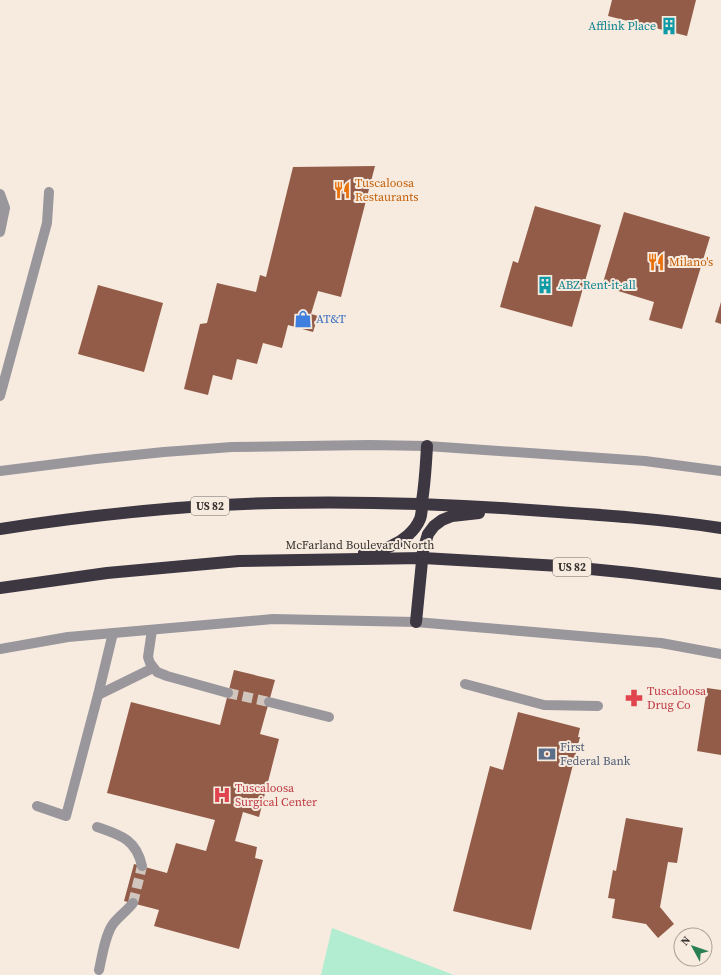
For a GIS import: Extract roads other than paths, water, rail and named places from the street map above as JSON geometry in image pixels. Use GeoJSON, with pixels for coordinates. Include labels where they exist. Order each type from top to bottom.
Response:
{"type":"FeatureCollection","features":[{"type":"Feature","properties":{"kind":"highway"},"geometry":{"type":"LineString","coordinates":[[328,559],[380,550],[401,541],[410,534],[420,519],[427,446]]}},
{"type":"Feature","properties":{"kind":"highway","name":"US 82"},"geometry":{"type":"LineString","coordinates":[[0,529],[51,521],[199,507],[273,503],[348,502],[509,508],[627,517],[721,528]]}},
{"type":"Feature","properties":{"kind":"highway"},"geometry":{"type":"LineString","coordinates":[[416,622],[424,544],[428,534],[434,526],[442,520],[452,516],[509,508]]}},
{"type":"Feature","properties":{"kind":"highway","name":"McFarland Boulevard North"},"geometry":{"type":"LineString","coordinates":[[0,588],[107,573],[239,561],[423,558],[560,566],[631,572],[721,584]]}},
{"type":"Feature","properties":{"kind":"street"},"geometry":{"type":"LineString","coordinates":[[0,396],[47,223],[49,192]]}},
{"type":"Feature","properties":{"kind":"street"},"geometry":{"type":"LineString","coordinates":[[0,194],[5,208],[0,232]]}},
{"type":"Feature","properties":{"kind":"street"},"geometry":{"type":"LineString","coordinates":[[0,471],[96,459],[232,447],[370,445],[427,446],[645,461],[721,471]]}},
{"type":"Feature","properties":{"kind":"street"},"geometry":{"type":"LineString","coordinates":[[0,649],[68,637],[273,619],[416,622],[661,643],[721,654]]}},
{"type":"Feature","properties":{"kind":"street"},"geometry":{"type":"LineString","coordinates":[[152,630],[148,651],[150,663],[153,668],[162,675],[228,693]]}},
{"type":"Feature","properties":{"kind":"street"},"geometry":{"type":"LineString","coordinates":[[37,806],[66,816],[113,633]]}},
{"type":"Feature","properties":{"kind":"street"},"geometry":{"type":"LineString","coordinates":[[98,695],[153,668]]}},
{"type":"Feature","properties":{"kind":"street"},"geometry":{"type":"LineString","coordinates":[[465,684],[544,705],[598,706]]}},
{"type":"Feature","properties":{"kind":"street"},"geometry":{"type":"LineString","coordinates":[[269,702],[329,717]]}},
{"type":"Feature","properties":{"kind":"street"},"geometry":{"type":"LineString","coordinates":[[97,828],[119,835],[126,839],[137,851],[142,866]]}},
{"type":"Feature","properties":{"kind":"street"},"geometry":{"type":"LineString","coordinates":[[99,970],[110,929],[127,911],[132,903]]}},
{"type":"Feature","properties":{"kind":"tunnel"},"geometry":{"type":"LineString","coordinates":[[228,693],[269,702]]}},
{"type":"Feature","properties":{"kind":"tunnel"},"geometry":{"type":"LineString","coordinates":[[133,903],[142,866]]}},
{"type":"Feature","properties":{"kind":"place","name":"Afflink Place"},"geometry":{"type":"Point","coordinates":[669,26]}},
{"type":"Feature","properties":{"kind":"place","name":"Tuscaloosa Restaurants"},"geometry":{"type":"Point","coordinates":[342,190]}},
{"type":"Feature","properties":{"kind":"place","name":"Milano's"},"geometry":{"type":"Point","coordinates":[656,262]}},
{"type":"Feature","properties":{"kind":"place","name":"ABZ Rent-it-all"},"geometry":{"type":"Point","coordinates":[545,285]}},
{"type":"Feature","properties":{"kind":"place","name":"AT&T"},"geometry":{"type":"Point","coordinates":[303,319]}},
{"type":"Feature","properties":{"kind":"place","name":"Tuscaloosa Drug Co"},"geometry":{"type":"Point","coordinates":[634,698]}},
{"type":"Feature","properties":{"kind":"place","name":"First Federal Bank"},"geometry":{"type":"Point","coordinates":[547,754]}},
{"type":"Feature","properties":{"kind":"place","name":"Tuscaloosa Surgical Center"},"geometry":{"type":"Point","coordinates":[222,795]}}]}
